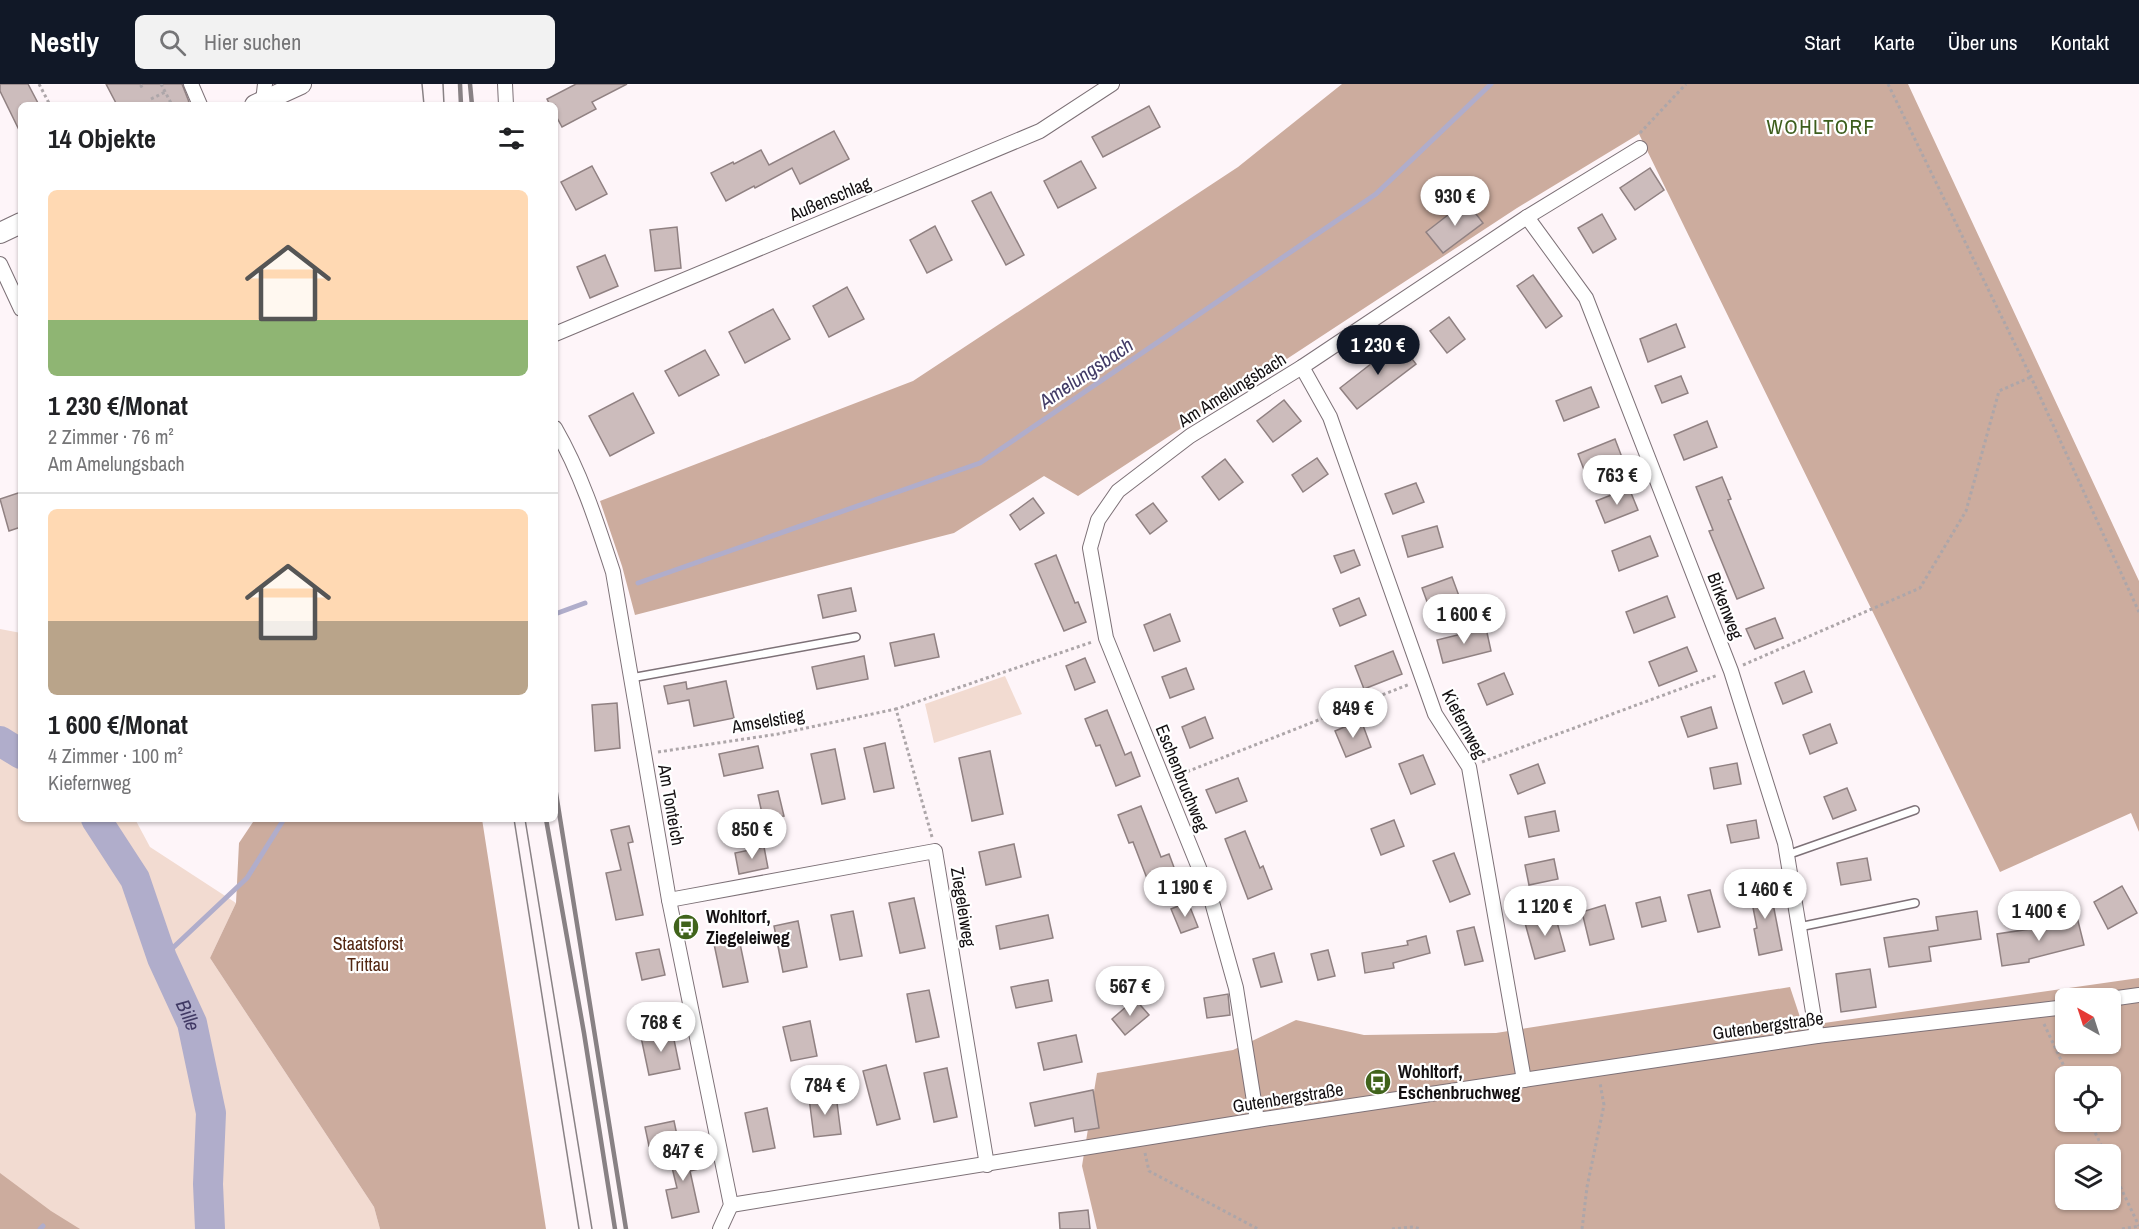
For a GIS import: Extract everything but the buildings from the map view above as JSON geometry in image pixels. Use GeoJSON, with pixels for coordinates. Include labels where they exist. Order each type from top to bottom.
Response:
{"type":"FeatureCollection","features":[{"type":"Feature","properties":{"kind":"street"},"geometry":{"type":"LineString","coordinates":[[191,84],[199,102]]}},
{"type":"Feature","properties":{"kind":"street"},"geometry":{"type":"LineString","coordinates":[[261,97],[301,84]]}},
{"type":"Feature","properties":{"kind":"street"},"geometry":{"type":"LineString","coordinates":[[505,84],[506,102]]}},
{"type":"Feature","properties":{"kind":"street","name":"Außenschlag"},"geometry":{"type":"LineString","coordinates":[[558,333],[1040,131],[1112,84]]}},
{"type":"Feature","properties":{"kind":"street","name":"Am Amelungsbach"},"geometry":{"type":"LineString","coordinates":[[1118,491],[1190,436],[1302,367],[1527,217],[1640,148]]}},
{"type":"Feature","properties":{"kind":"street","name":"Birkenweg"},"geometry":{"type":"LineString","coordinates":[[1527,217],[1586,298],[1731,670],[1785,843],[1817,1036]]}},
{"type":"Feature","properties":{"kind":"street"},"geometry":{"type":"LineString","coordinates":[[0,232],[18,224]]}},
{"type":"Feature","properties":{"kind":"street"},"geometry":{"type":"LineString","coordinates":[[0,264],[18,303]]}},
{"type":"Feature","properties":{"kind":"street","name":"Kiefernweg"},"geometry":{"type":"LineString","coordinates":[[1302,367],[1330,417],[1435,714],[1469,767],[1524,1080]]}},
{"type":"Feature","properties":{"kind":"street","name":"Am Tonteich"},"geometry":{"type":"LineString","coordinates":[[558,433],[569,452],[596,519],[613,572],[669,900],[731,1205]]}},
{"type":"Feature","properties":{"kind":"street","name":"Eschenbruchweg"},"geometry":{"type":"LineString","coordinates":[[1118,491],[1098,520],[1090,548],[1106,638],[1210,895],[1236,988],[1257,1120]]}},
{"type":"Feature","properties":{"kind":"street","name":"Ziegeleiweg"},"geometry":{"type":"LineString","coordinates":[[669,900],[935,851],[987,1165]]}},
{"type":"Feature","properties":{"kind":"street"},"geometry":{"type":"LineString","coordinates":[[2121,997],[2139,995]]}},
{"type":"Feature","properties":{"kind":"street","name":"Gutenbergstraße"},"geometry":{"type":"LineString","coordinates":[[731,1205],[1257,1120],[1817,1036],[2055,1009]]}},
{"type":"Feature","properties":{"kind":"street"},"geometry":{"type":"LineString","coordinates":[[720,1229],[731,1205]]}},
{"type":"Feature","properties":{"kind":"lane"},"geometry":{"type":"LineString","coordinates":[[631,678],[856,637]]}},
{"type":"Feature","properties":{"kind":"lane"},"geometry":{"type":"LineString","coordinates":[[1787,855],[1915,810]]}},
{"type":"Feature","properties":{"kind":"lane"},"geometry":{"type":"LineString","coordinates":[[1799,927],[1915,903]]}},
{"type":"Feature","properties":{"kind":"path"},"geometry":{"type":"LineString","coordinates":[[39,84],[48,102]]}},
{"type":"Feature","properties":{"kind":"path"},"geometry":{"type":"LineString","coordinates":[[140,87],[146,84]]}},
{"type":"Feature","properties":{"kind":"path"},"geometry":{"type":"LineString","coordinates":[[161,84],[169,102]]}},
{"type":"Feature","properties":{"kind":"path"},"geometry":{"type":"LineString","coordinates":[[1640,148],[1639,134],[1686,84]]}},
{"type":"Feature","properties":{"kind":"path"},"geometry":{"type":"LineString","coordinates":[[1888,84],[2031,377],[2139,612]]}},
{"type":"Feature","properties":{"kind":"path"},"geometry":{"type":"LineString","coordinates":[[151,99],[165,92]]}},
{"type":"Feature","properties":{"kind":"path"},"geometry":{"type":"LineString","coordinates":[[1469,767],[1731,670],[1920,588],[1966,511],[1999,391],[2031,377]]}},
{"type":"Feature","properties":{"kind":"path","name":"Amselstieg"},"geometry":{"type":"LineString","coordinates":[[644,754],[778,734],[896,709],[1106,638]]}},
{"type":"Feature","properties":{"kind":"path"},"geometry":{"type":"LineString","coordinates":[[1164,780],[1422,679]]}},
{"type":"Feature","properties":{"kind":"path"},"geometry":{"type":"LineString","coordinates":[[896,709],[935,851]]}},
{"type":"Feature","properties":{"kind":"path"},"geometry":{"type":"LineString","coordinates":[[2038,1011],[2064,1066]]}},
{"type":"Feature","properties":{"kind":"path"},"geometry":{"type":"LineString","coordinates":[[1582,1229],[1587,1187],[1604,1105],[1597,1069]]}},
{"type":"Feature","properties":{"kind":"path"},"geometry":{"type":"LineString","coordinates":[[1143,1139],[1149,1171],[1258,1229]]}},
{"type":"Feature","properties":{"kind":"path"},"geometry":{"type":"LineString","coordinates":[[2121,1188],[2139,1226],[2122,1229]]}},
{"type":"Feature","properties":{"kind":"path"},"geometry":{"type":"LineString","coordinates":[[1392,1229],[1413,1227],[1421,1229]]}},
{"type":"Feature","properties":{"kind":"shaded area"},"geometry":{"type":"Polygon","coordinates":[[[0,629],[18,632],[18,822],[137,822],[150,847],[236,903],[210,958],[374,1207],[380,1229],[9,1229],[0,1222],[0,629]]]}},
{"type":"Feature","properties":{"kind":"shaded area"},"geometry":{"type":"Polygon","coordinates":[[[1005,676],[1022,714],[934,743],[925,704],[1005,676]]]}},
{"type":"Feature","properties":{"kind":"green space"},"geometry":{"type":"Polygon","coordinates":[[[1342,84],[1908,84],[2139,581],[2139,832],[2131,813],[2000,872],[1639,134],[1517,208],[1078,496],[1044,476],[954,533],[635,615],[622,566],[600,501],[913,381],[1238,167],[1342,84]]]}},
{"type":"Feature","properties":{"kind":"green space","name":"Staatsforst Trittau"},"geometry":{"type":"Polygon","coordinates":[[[253,822],[482,822],[546,1229],[380,1229],[374,1207],[210,958],[236,903],[239,843],[253,822]]]}},
{"type":"Feature","properties":{"kind":"green space"},"geometry":{"type":"Polygon","coordinates":[[[2139,978],[2139,1229],[1097,1229],[1082,1166],[1097,1073],[1233,1050],[1296,1020],[1364,1035],[1496,1033],[1790,987],[1803,1026],[2055,990],[2055,1054],[2121,1054],[2121,988],[2069,988],[2139,978]]]}},
{"type":"Feature","properties":{"kind":"green space"},"geometry":{"type":"Polygon","coordinates":[[[0,1173],[51,1211],[80,1229],[0,1229],[0,1173]]]}},
{"type":"Feature","properties":{"kind":"waterway","name":"Amelungsbach"},"geometry":{"type":"LineString","coordinates":[[638,583],[980,463],[1376,194],[1491,84]]}},
{"type":"Feature","properties":{"kind":"waterway","name":"Amelungsbach"},"geometry":{"type":"LineString","coordinates":[[558,613],[585,603]]}},
{"type":"Feature","properties":{"kind":"waterway","name":"Bille"},"geometry":{"type":"LineString","coordinates":[[0,741],[18,752]]}},
{"type":"Feature","properties":{"kind":"waterway","name":"Bille"},"geometry":{"type":"LineString","coordinates":[[98,822],[135,879],[162,958],[192,1023],[211,1113],[208,1184],[210,1229]]}},
{"type":"Feature","properties":{"kind":"waterway","name":"Amelungsbach"},"geometry":{"type":"LineString","coordinates":[[162,958],[247,878],[282,822]]}},
{"type":"Feature","properties":{"kind":"waterway"},"geometry":{"type":"LineString","coordinates":[[40,1229],[43,1226]]}},
{"type":"Feature","properties":{"kind":"tram line"},"geometry":{"type":"LineString","coordinates":[[422,84],[424,102]]}},
{"type":"Feature","properties":{"kind":"tram line"},"geometry":{"type":"LineString","coordinates":[[443,84],[444,102]]}},
{"type":"Feature","properties":{"kind":"tram line"},"geometry":{"type":"LineString","coordinates":[[514,822],[579,1229]]}},
{"type":"Feature","properties":{"kind":"tram line"},"geometry":{"type":"LineString","coordinates":[[525,822],[592,1229]]}},
{"type":"Feature","properties":{"kind":"railway"},"geometry":{"type":"LineString","coordinates":[[460,84],[461,102]]}},
{"type":"Feature","properties":{"kind":"railway"},"geometry":{"type":"LineString","coordinates":[[470,84],[472,102]]}},
{"type":"Feature","properties":{"kind":"railway"},"geometry":{"type":"LineString","coordinates":[[558,806],[626,1229]]}},
{"type":"Feature","properties":{"kind":"railway"},"geometry":{"type":"LineString","coordinates":[[547,822],[584,1033],[615,1229]]}},
{"type":"Feature","properties":{"kind":"place","name":"Wohltorf, Ziegeleiweg"},"geometry":{"type":"Point","coordinates":[686,927]}},
{"type":"Feature","properties":{"kind":"place","name":"Wohltorf, Eschenbruchweg"},"geometry":{"type":"Point","coordinates":[1378,1082]}},
{"type":"Feature","properties":{"kind":"district","name":"WOHLTORF"},"geometry":{"type":"Point","coordinates":[1821,127]}}]}
